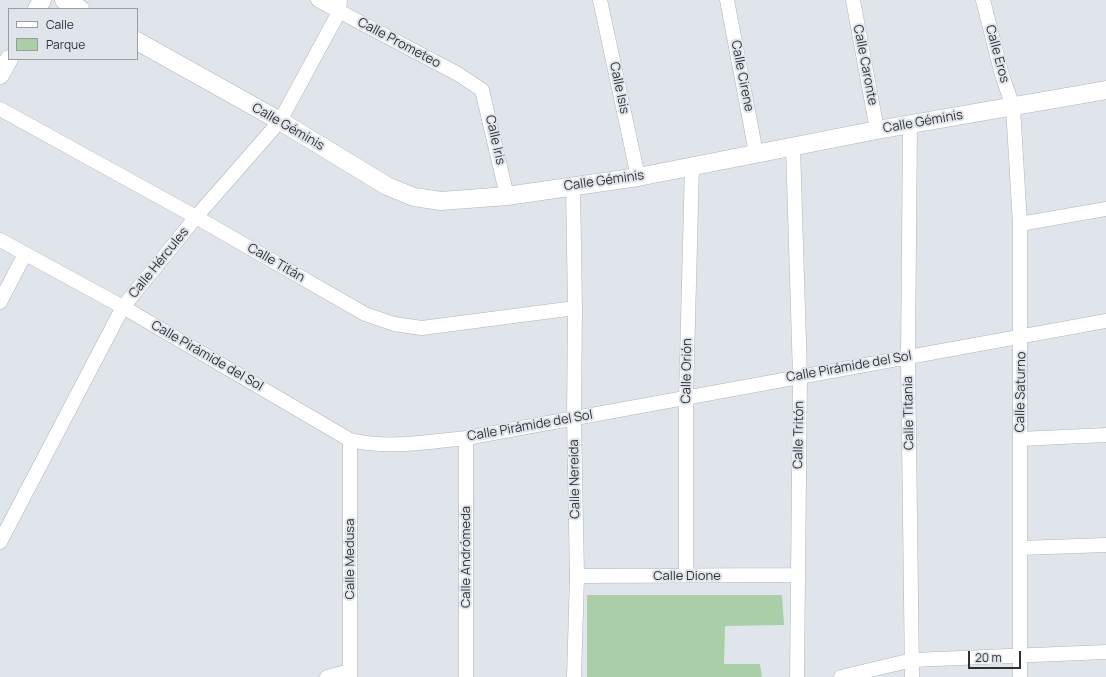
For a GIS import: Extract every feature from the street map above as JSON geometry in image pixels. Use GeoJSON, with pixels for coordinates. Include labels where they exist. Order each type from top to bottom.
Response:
{"type":"FeatureCollection","features":[{"type":"Feature","properties":{"kind":"street"},"geometry":{"type":"LineString","coordinates":[[64,0],[78,8]]}},
{"type":"Feature","properties":{"kind":"street","name":"Calle Prometeo"},"geometry":{"type":"LineString","coordinates":[[318,0],[339,6],[478,87]]}},
{"type":"Feature","properties":{"kind":"street","name":"Calle Isis"},"geometry":{"type":"LineString","coordinates":[[600,0],[638,177]]}},
{"type":"Feature","properties":{"kind":"street","name":"Calle Cirene"},"geometry":{"type":"LineString","coordinates":[[727,0],[756,153]]}},
{"type":"Feature","properties":{"kind":"street","name":"Calle Caronte"},"geometry":{"type":"LineString","coordinates":[[853,0],[877,130]]}},
{"type":"Feature","properties":{"kind":"street","name":"Calle Eros"},"geometry":{"type":"LineString","coordinates":[[983,0],[1002,75],[1013,107]]}},
{"type":"Feature","properties":{"kind":"street","name":"Calle Hércules"},"geometry":{"type":"LineString","coordinates":[[1,538],[123,307],[196,217],[280,121],[339,6]]}},
{"type":"Feature","properties":{"kind":"street","name":"Calle Géminis"},"geometry":{"type":"LineString","coordinates":[[138,42],[280,121],[387,186],[414,197],[441,200],[507,196],[638,177],[877,130],[1106,90]]}},
{"type":"Feature","properties":{"kind":"street"},"geometry":{"type":"LineString","coordinates":[[0,75],[8,60]]}},
{"type":"Feature","properties":{"kind":"street","name":"Calle Iris"},"geometry":{"type":"LineString","coordinates":[[478,87],[484,96],[507,196]]}},
{"type":"Feature","properties":{"kind":"street","name":"Calle Saturno"},"geometry":{"type":"LineString","coordinates":[[1013,107],[1020,224],[1020,677]]}},
{"type":"Feature","properties":{"kind":"street","name":"Calle Titán"},"geometry":{"type":"LineString","coordinates":[[0,109],[196,217],[365,314],[394,324],[422,328],[575,308]]}},
{"type":"Feature","properties":{"kind":"street","name":"Calle Titania"},"geometry":{"type":"LineString","coordinates":[[910,124],[908,356],[912,677]]}},
{"type":"Feature","properties":{"kind":"street","name":"Calle Tritón"},"geometry":{"type":"LineString","coordinates":[[793,146],[800,376],[797,677]]}},
{"type":"Feature","properties":{"kind":"street","name":"Calle Orión"},"geometry":{"type":"LineString","coordinates":[[686,575],[686,399],[692,166]]}},
{"type":"Feature","properties":{"kind":"street","name":"Calle Nereida"},"geometry":{"type":"LineString","coordinates":[[572,186],[575,308],[574,418],[576,576],[574,677]]}},
{"type":"Feature","properties":{"kind":"street"},"geometry":{"type":"LineString","coordinates":[[1020,224],[1106,209]]}},
{"type":"Feature","properties":{"kind":"street","name":"Calle Pirámide del Sol"},"geometry":{"type":"LineString","coordinates":[[0,240],[123,307],[350,440],[368,444],[393,446],[466,438],[1106,321]]}},
{"type":"Feature","properties":{"kind":"street"},"geometry":{"type":"LineString","coordinates":[[0,302],[25,254]]}},
{"type":"Feature","properties":{"kind":"street"},"geometry":{"type":"LineString","coordinates":[[1020,439],[1106,435]]}},
{"type":"Feature","properties":{"kind":"street","name":"Calle Andrómeda"},"geometry":{"type":"LineString","coordinates":[[466,438],[466,677]]}},
{"type":"Feature","properties":{"kind":"street","name":"Calle Medusa"},"geometry":{"type":"LineString","coordinates":[[350,440],[350,674]]}},
{"type":"Feature","properties":{"kind":"street"},"geometry":{"type":"LineString","coordinates":[[1021,548],[1106,545]]}},
{"type":"Feature","properties":{"kind":"street","name":"Calle Dione"},"geometry":{"type":"LineString","coordinates":[[576,576],[797,575]]}},
{"type":"Feature","properties":{"kind":"street"},"geometry":{"type":"LineString","coordinates":[[841,677],[912,660],[1106,652]]}},
{"type":"Feature","properties":{"kind":"street"},"geometry":{"type":"LineString","coordinates":[[328,677],[350,674]]}},
{"type":"Feature","properties":{"kind":"green space"},"geometry":{"type":"Polygon","coordinates":[[[587,595],[782,595],[784,625],[725,626],[724,664],[760,664],[762,677],[587,677],[587,595]]]}}]}
